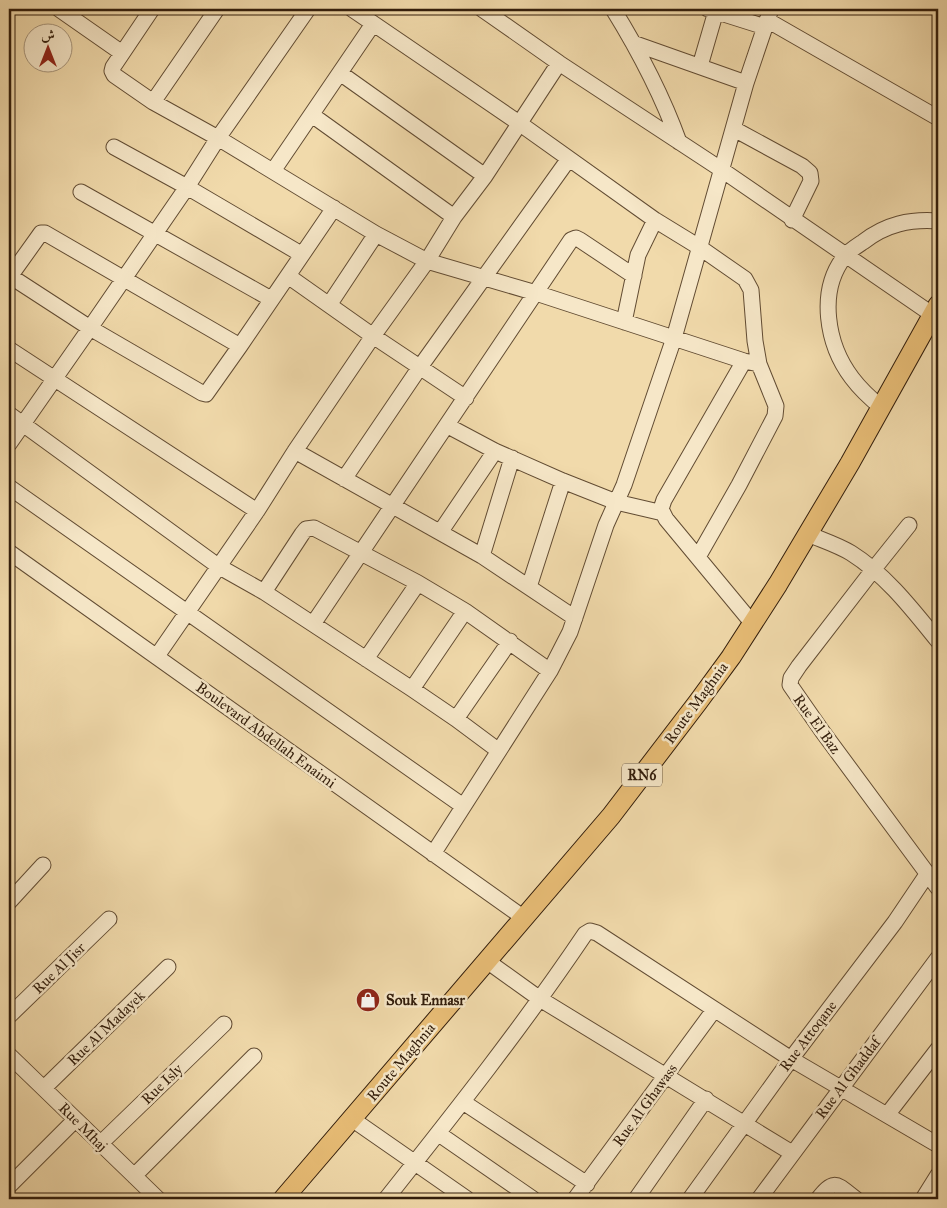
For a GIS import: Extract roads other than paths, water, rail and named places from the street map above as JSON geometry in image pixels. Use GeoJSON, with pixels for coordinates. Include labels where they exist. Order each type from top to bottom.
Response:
{"type":"FeatureCollection","features":[{"type":"Feature","properties":{"kind":"main road","name":"Route Maghnia"},"geometry":{"type":"LineString","coordinates":[[283,1199],[611,816],[725,664],[753,624],[808,534],[882,408],[936,310]]}},
{"type":"Feature","properties":{"kind":"street"},"geometry":{"type":"LineString","coordinates":[[59,9],[122,53]]}},
{"type":"Feature","properties":{"kind":"street"},"geometry":{"type":"LineString","coordinates":[[152,9],[122,53],[112,71],[114,75],[153,102],[218,138],[376,234],[427,261],[536,293],[751,362],[776,406],[774,420],[698,557]]}},
{"type":"Feature","properties":{"kind":"street"},"geometry":{"type":"LineString","coordinates":[[153,102],[217,9]]}},
{"type":"Feature","properties":{"kind":"street"},"geometry":{"type":"LineString","coordinates":[[9,444],[308,9]]}},
{"type":"Feature","properties":{"kind":"street"},"geometry":{"type":"LineString","coordinates":[[352,9],[519,123],[568,160],[655,220],[737,273],[749,284],[755,341],[751,362],[664,500],[661,509],[662,513],[753,624]]}},
{"type":"Feature","properties":{"kind":"street"},"geometry":{"type":"LineString","coordinates":[[482,9],[559,63],[722,170],[845,256],[936,310]]}},
{"type":"Feature","properties":{"kind":"street"},"geometry":{"type":"LineString","coordinates":[[613,9],[633,42],[665,106],[679,142]]}},
{"type":"Feature","properties":{"kind":"street"},"geometry":{"type":"LineString","coordinates":[[700,66],[712,10],[767,19],[938,118]]}},
{"type":"Feature","properties":{"kind":"street"},"geometry":{"type":"LineString","coordinates":[[433,854],[561,653],[575,618],[606,525],[634,455],[674,338],[746,83],[767,19]]}},
{"type":"Feature","properties":{"kind":"street"},"geometry":{"type":"LineString","coordinates":[[273,171],[373,24]]}},
{"type":"Feature","properties":{"kind":"street"},"geometry":{"type":"LineString","coordinates":[[633,42],[746,83]]}},
{"type":"Feature","properties":{"kind":"street"},"geometry":{"type":"LineString","coordinates":[[157,656],[257,511],[373,336],[485,176],[559,63]]}},
{"type":"Feature","properties":{"kind":"street"},"geometry":{"type":"LineString","coordinates":[[340,73],[485,176]]}},
{"type":"Feature","properties":{"kind":"street"},"geometry":{"type":"LineString","coordinates":[[312,114],[454,218]]}},
{"type":"Feature","properties":{"kind":"street"},"geometry":{"type":"LineString","coordinates":[[734,129],[802,166],[810,173],[811,181],[792,220]]}},
{"type":"Feature","properties":{"kind":"street"},"geometry":{"type":"LineString","coordinates":[[114,147],[187,187],[301,254]]}},
{"type":"Feature","properties":{"kind":"street"},"geometry":{"type":"LineString","coordinates":[[344,479],[420,368],[568,160]]}},
{"type":"Feature","properties":{"kind":"street"},"geometry":{"type":"LineString","coordinates":[[81,192],[271,299]]}},
{"type":"Feature","properties":{"kind":"street"},"geometry":{"type":"LineString","coordinates":[[240,346],[43,232],[12,271],[11,275],[13,278],[90,328],[206,394],[240,346],[271,299],[288,276],[301,254],[334,208]]}},
{"type":"Feature","properties":{"kind":"street"},"geometry":{"type":"LineString","coordinates":[[624,322],[638,255],[655,220]]}},
{"type":"Feature","properties":{"kind":"street"},"geometry":{"type":"LineString","coordinates":[[882,408],[866,394],[839,357],[828,313],[828,296],[836,271],[845,256],[866,239],[883,229],[900,223],[920,220],[938,222]]}},
{"type":"Feature","properties":{"kind":"street"},"geometry":{"type":"LineString","coordinates":[[329,305],[376,234]]}},
{"type":"Feature","properties":{"kind":"street"},"geometry":{"type":"LineString","coordinates":[[313,624],[573,238],[580,240],[634,276]]}},
{"type":"Feature","properties":{"kind":"street"},"geometry":{"type":"LineString","coordinates":[[288,276],[466,398]]}},
{"type":"Feature","properties":{"kind":"street"},"geometry":{"type":"LineString","coordinates":[[9,349],[257,511]]}},
{"type":"Feature","properties":{"kind":"street"},"geometry":{"type":"LineString","coordinates":[[9,414],[218,566],[264,592],[412,689],[499,751]]}},
{"type":"Feature","properties":{"kind":"street"},"geometry":{"type":"LineString","coordinates":[[448,426],[563,481],[616,502],[662,513]]}},
{"type":"Feature","properties":{"kind":"street"},"geometry":{"type":"LineString","coordinates":[[441,531],[496,450]]}},
{"type":"Feature","properties":{"kind":"street"},"geometry":{"type":"LineString","coordinates":[[296,451],[441,531],[575,618]]}},
{"type":"Feature","properties":{"kind":"street"},"geometry":{"type":"LineString","coordinates":[[482,556],[512,458]]}},
{"type":"Feature","properties":{"kind":"street"},"geometry":{"type":"LineString","coordinates":[[529,587],[563,481]]}},
{"type":"Feature","properties":{"kind":"street"},"geometry":{"type":"LineString","coordinates":[[9,487],[187,614],[463,806]]}},
{"type":"Feature","properties":{"kind":"street"},"geometry":{"type":"LineString","coordinates":[[873,570],[909,525]]}},
{"type":"Feature","properties":{"kind":"street"},"geometry":{"type":"LineString","coordinates":[[264,592],[306,530],[314,528],[418,582],[510,641],[550,671]]}},
{"type":"Feature","properties":{"kind":"street"},"geometry":{"type":"LineString","coordinates":[[808,534],[850,553],[873,570],[903,598],[938,641]]}},
{"type":"Feature","properties":{"kind":"street","name":"Boulevard Abdellah Enaimi"},"geometry":{"type":"LineString","coordinates":[[9,552],[524,918]]}},
{"type":"Feature","properties":{"kind":"street","name":"Rue El Baz"},"geometry":{"type":"LineString","coordinates":[[873,570],[799,666],[790,685],[938,888]]}},
{"type":"Feature","properties":{"kind":"street"},"geometry":{"type":"LineString","coordinates":[[366,659],[418,582]]}},
{"type":"Feature","properties":{"kind":"street"},"geometry":{"type":"LineString","coordinates":[[412,689],[465,611]]}},
{"type":"Feature","properties":{"kind":"street"},"geometry":{"type":"LineString","coordinates":[[456,719],[510,641]]}},
{"type":"Feature","properties":{"kind":"street"},"geometry":{"type":"LineString","coordinates":[[9,902],[43,865]]}},
{"type":"Feature","properties":{"kind":"street","name":"Rue Attoqane"},"geometry":{"type":"LineString","coordinates":[[690,1199],[790,1060],[895,922],[928,873]]}},
{"type":"Feature","properties":{"kind":"street","name":"Rue Al Jisr"},"geometry":{"type":"LineString","coordinates":[[9,1016],[109,919]]}},
{"type":"Feature","properties":{"kind":"street"},"geometry":{"type":"LineString","coordinates":[[386,1199],[439,1134],[540,1000],[584,934],[590,931],[597,933],[790,1060],[938,1145]]}},
{"type":"Feature","properties":{"kind":"street","name":"Rue Al Ghaddaf"},"geometry":{"type":"LineString","coordinates":[[759,1199],[938,958]]}},
{"type":"Feature","properties":{"kind":"street"},"geometry":{"type":"LineString","coordinates":[[487,961],[540,1000],[667,1075],[792,1153]]}},
{"type":"Feature","properties":{"kind":"street","name":"Rue Al Madayek"},"geometry":{"type":"LineString","coordinates":[[44,1088],[168,967]]}},
{"type":"Feature","properties":{"kind":"street","name":"Rue Al Ghawass"},"geometry":{"type":"LineString","coordinates":[[575,1199],[714,1010]]}},
{"type":"Feature","properties":{"kind":"street","name":"Rue Isly"},"geometry":{"type":"LineString","coordinates":[[100,1144],[224,1024]]}},
{"type":"Feature","properties":{"kind":"street"},"geometry":{"type":"LineString","coordinates":[[888,1115],[938,1049]]}},
{"type":"Feature","properties":{"kind":"street"},"geometry":{"type":"LineString","coordinates":[[134,1176],[254,1056]]}},
{"type":"Feature","properties":{"kind":"street","name":"Rue Mhaj"},"geometry":{"type":"LineString","coordinates":[[12,1065],[44,1088],[158,1199]]}},
{"type":"Feature","properties":{"kind":"street"},"geometry":{"type":"LineString","coordinates":[[636,1199],[706,1099]]}},
{"type":"Feature","properties":{"kind":"street"},"geometry":{"type":"LineString","coordinates":[[463,1102],[587,1184]]}},
{"type":"Feature","properties":{"kind":"street"},"geometry":{"type":"LineString","coordinates":[[352,1118],[467,1199]]}},
{"type":"Feature","properties":{"kind":"street"},"geometry":{"type":"LineString","coordinates":[[9,1186],[76,1120]]}},
{"type":"Feature","properties":{"kind":"street"},"geometry":{"type":"LineString","coordinates":[[439,1134],[533,1199]]}},
{"type":"Feature","properties":{"kind":"street"},"geometry":{"type":"LineString","coordinates":[[923,1199],[938,1175]]}},
{"type":"Feature","properties":{"kind":"street"},"geometry":{"type":"LineString","coordinates":[[818,1199],[827,1187],[833,1185],[856,1199]]}},
{"type":"Feature","properties":{"kind":"place","name":"Souk Ennasr"},"geometry":{"type":"Point","coordinates":[368,1000]}}]}
